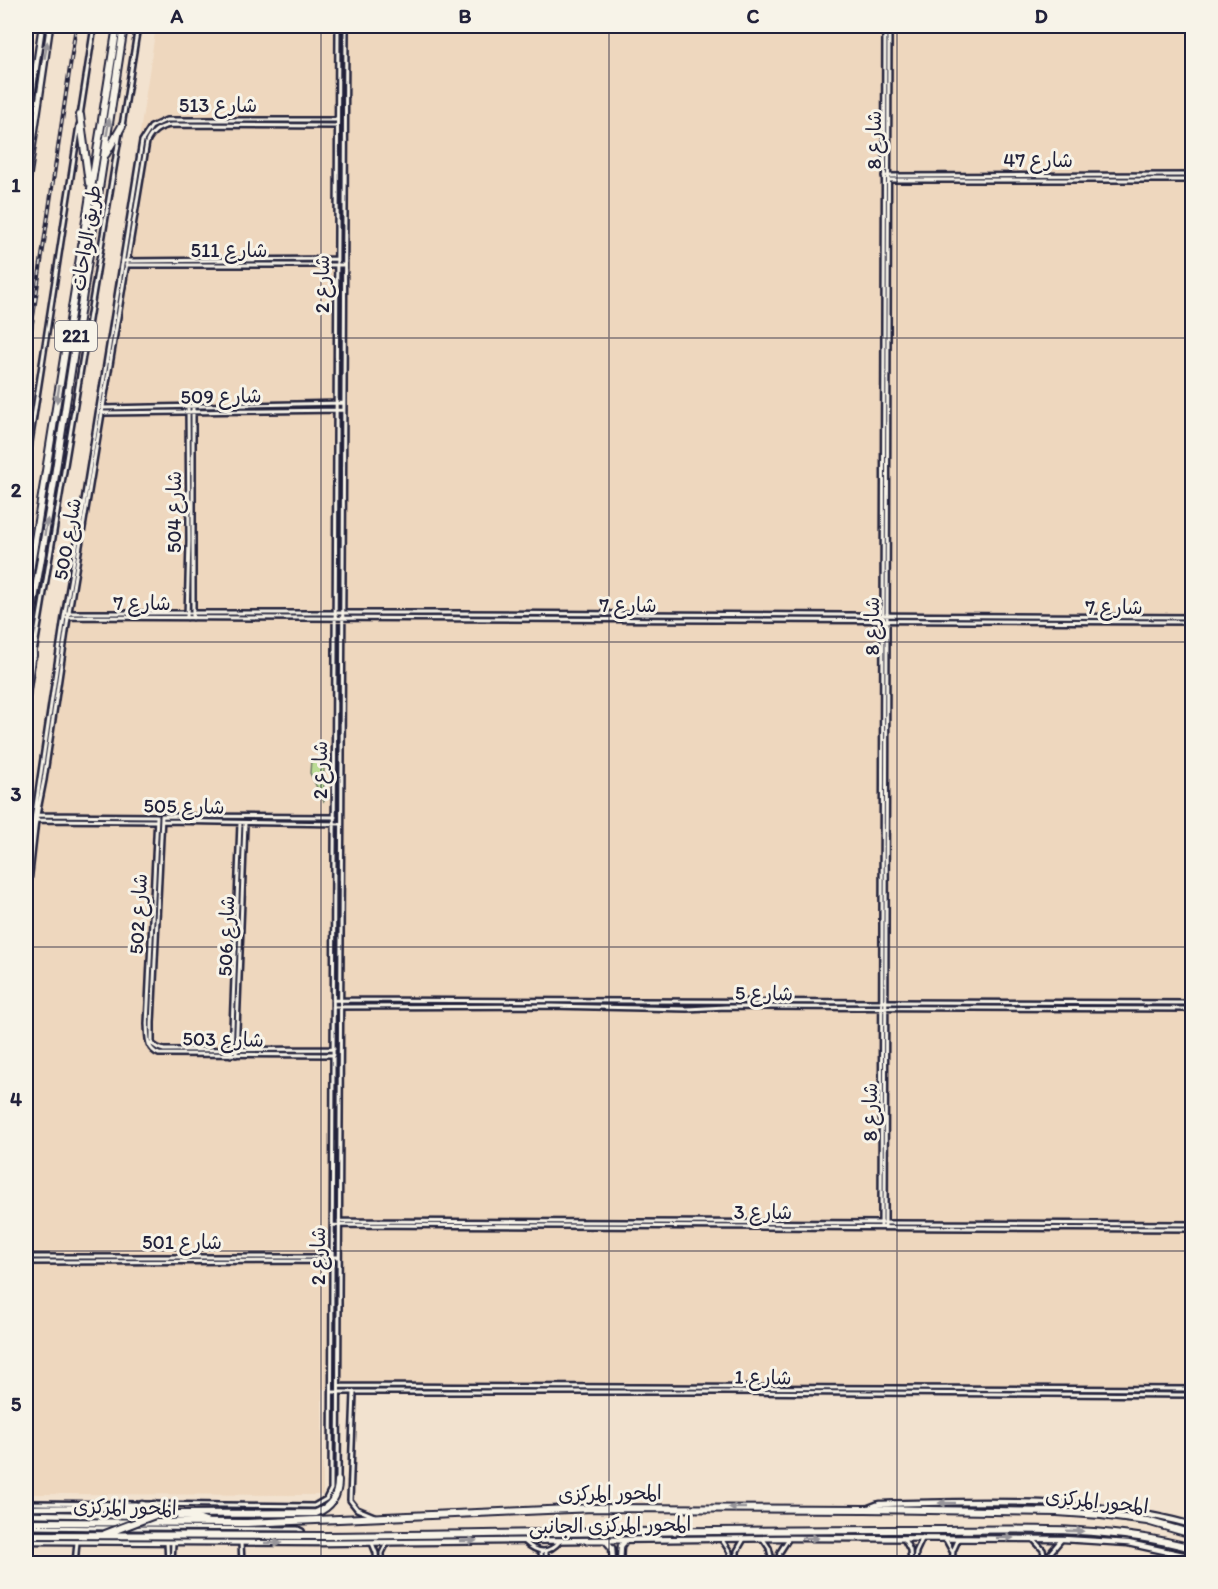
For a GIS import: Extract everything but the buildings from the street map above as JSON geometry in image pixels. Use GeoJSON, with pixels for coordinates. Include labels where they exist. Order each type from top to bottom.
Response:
{"type":"FeatureCollection","features":[{"type":"Feature","properties":{"kind":"highway","name":"طريق الواحات"},"geometry":{"type":"LineString","coordinates":[[26,596],[117,26]]}},
{"type":"Feature","properties":{"kind":"highway","name":"طريق الواحات"},"geometry":{"type":"LineString","coordinates":[[26,647],[124,26]]}},
{"type":"Feature","properties":{"kind":"highway"},"geometry":{"type":"LineString","coordinates":[[80,115],[90,192]]}},
{"type":"Feature","properties":{"kind":"highway"},"geometry":{"type":"LineString","coordinates":[[103,160],[122,126]]}},
{"type":"Feature","properties":{"kind":"highway"},"geometry":{"type":"LineString","coordinates":[[66,341],[71,344],[75,342]]}},
{"type":"Feature","properties":{"kind":"highway"},"geometry":{"type":"LineString","coordinates":[[62,360],[72,361]]}},
{"type":"Feature","properties":{"kind":"highway"},"geometry":{"type":"LineString","coordinates":[[31,615],[33,656]]}},
{"type":"Feature","properties":{"kind":"highway"},"geometry":{"type":"LineString","coordinates":[[99,1536],[155,1515],[316,1513],[326,1508],[334,1499],[338,1481]]}},
{"type":"Feature","properties":{"kind":"highway","name":"المحور المركزى"},"geometry":{"type":"LineString","coordinates":[[26,1522],[210,1523],[381,1519],[604,1508],[866,1509],[1057,1512],[1101,1515],[1148,1521],[1192,1534]]}},
{"type":"Feature","properties":{"kind":"highway"},"geometry":{"type":"LineString","coordinates":[[850,1530],[850,1538]]}},
{"type":"Feature","properties":{"kind":"highway","name":"المحور المركزى"},"geometry":{"type":"LineString","coordinates":[[26,1535],[325,1536],[850,1530],[1076,1531],[1132,1536],[1192,1548]]}},
{"type":"Feature","properties":{"kind":"main road"},"geometry":{"type":"LineString","coordinates":[[26,134],[42,26]]}},
{"type":"Feature","properties":{"kind":"main road"},"geometry":{"type":"LineString","coordinates":[[26,191],[50,26]]}},
{"type":"Feature","properties":{"kind":"main road"},"geometry":{"type":"LineString","coordinates":[[31,99],[39,100]]}},
{"type":"Feature","properties":{"kind":"main road"},"geometry":{"type":"LineString","coordinates":[[866,1509],[876,1504],[896,1503],[1054,1503],[1121,1509],[1192,1525]]}},
{"type":"Feature","properties":{"kind":"main road"},"geometry":{"type":"LineString","coordinates":[[26,1508],[131,1507],[142,1504]]}},
{"type":"Feature","properties":{"kind":"main road"},"geometry":{"type":"LineString","coordinates":[[119,1514],[154,1504]]}},
{"type":"Feature","properties":{"kind":"main road"},"geometry":{"type":"LineString","coordinates":[[26,1514],[119,1514],[197,1518],[210,1523]]}},
{"type":"Feature","properties":{"kind":"main road","name":"المحور المركزى الجانبى"},"geometry":{"type":"LineString","coordinates":[[26,1541],[372,1543],[761,1538],[1032,1538],[1128,1543],[1192,1557]]}},
{"type":"Feature","properties":{"kind":"main road"},"geometry":{"type":"LineString","coordinates":[[605,1540],[611,1546],[613,1563]]}},
{"type":"Feature","properties":{"kind":"main road"},"geometry":{"type":"LineString","coordinates":[[620,1563],[621,1546],[626,1540]]}},
{"type":"Feature","properties":{"kind":"main road"},"geometry":{"type":"LineString","coordinates":[[613,1554],[621,1555]]}},
{"type":"Feature","properties":{"kind":"street","name":"طريق الواحات"},"geometry":{"type":"LineString","coordinates":[[26,468],[94,26]]}},
{"type":"Feature","properties":{"kind":"street","name":"طريق الواحات"},"geometry":{"type":"LineString","coordinates":[[26,705],[138,26]]}},
{"type":"Feature","properties":{"kind":"street","name":"شارع 2"},"geometry":{"type":"LineString","coordinates":[[314,1506],[326,1499],[331,1489],[333,1392],[338,26]]}},
{"type":"Feature","properties":{"kind":"street","name":"شارع 2"},"geometry":{"type":"LineString","coordinates":[[338,1481],[346,26]]}},
{"type":"Feature","properties":{"kind":"street","name":"شارع 8"},"geometry":{"type":"LineString","coordinates":[[885,26],[887,178]]}},
{"type":"Feature","properties":{"kind":"street","name":"شارع 8"},"geometry":{"type":"LineString","coordinates":[[883,1225],[887,178],[890,26]]}},
{"type":"Feature","properties":{"kind":"street","name":"شارع 513"},"geometry":{"type":"LineString","coordinates":[[138,175],[142,141],[147,131],[161,122],[240,123],[337,120]]}},
{"type":"Feature","properties":{"kind":"street","name":"شارع 513"},"geometry":{"type":"LineString","coordinates":[[286,122],[345,128]]}},
{"type":"Feature","properties":{"kind":"street","name":"شارع 500"},"geometry":{"type":"LineString","coordinates":[[26,873],[34,820],[44,780],[66,615],[101,413],[138,175]]}},
{"type":"Feature","properties":{"kind":"street","name":"شارع 47"},"geometry":{"type":"LineString","coordinates":[[887,178],[1192,175]]}},
{"type":"Feature","properties":{"kind":"street","name":"شارع 47"},"geometry":{"type":"LineString","coordinates":[[887,178],[1192,180]]}},
{"type":"Feature","properties":{"kind":"street","name":"شارع 511"},"geometry":{"type":"LineString","coordinates":[[124,263],[336,260]]}},
{"type":"Feature","properties":{"kind":"street","name":"شارع 511"},"geometry":{"type":"LineString","coordinates":[[124,263],[344,265]]}},
{"type":"Feature","properties":{"kind":"street","name":"شارع 509"},"geometry":{"type":"LineString","coordinates":[[101,408],[344,403]]}},
{"type":"Feature","properties":{"kind":"street"},"geometry":{"type":"LineString","coordinates":[[263,404],[263,410]]}},
{"type":"Feature","properties":{"kind":"street","name":"شارع 504"},"geometry":{"type":"LineString","coordinates":[[188,405],[191,411]]}},
{"type":"Feature","properties":{"kind":"street","name":"شارع 504"},"geometry":{"type":"LineString","coordinates":[[187,618],[190,612],[191,581],[191,411],[193,405]]}},
{"type":"Feature","properties":{"kind":"street"},"geometry":{"type":"LineString","coordinates":[[147,406],[147,412]]}},
{"type":"Feature","properties":{"kind":"street","name":"شارع 509"},"geometry":{"type":"LineString","coordinates":[[101,413],[344,410]]}},
{"type":"Feature","properties":{"kind":"street"},"geometry":{"type":"LineString","coordinates":[[335,465],[343,465]]}},
{"type":"Feature","properties":{"kind":"street","name":"شارع 7"},"geometry":{"type":"LineString","coordinates":[[66,615],[190,612],[1192,617]]}},
{"type":"Feature","properties":{"kind":"street","name":"شارع 504"},"geometry":{"type":"LineString","coordinates":[[190,612],[193,618]]}},
{"type":"Feature","properties":{"kind":"street","name":"شارع 7"},"geometry":{"type":"LineString","coordinates":[[66,615],[343,620],[1192,622]]}},
{"type":"Feature","properties":{"kind":"street","name":"شارع 505"},"geometry":{"type":"LineString","coordinates":[[35,815],[162,816],[341,824]]}},
{"type":"Feature","properties":{"kind":"street","name":"شارع 502"},"geometry":{"type":"LineString","coordinates":[[150,1013],[149,981],[157,816]]}},
{"type":"Feature","properties":{"kind":"street","name":"شارع 502"},"geometry":{"type":"LineString","coordinates":[[150,1013],[154,981],[162,816]]}},
{"type":"Feature","properties":{"kind":"street","name":"شارع 505"},"geometry":{"type":"LineString","coordinates":[[34,820],[162,821],[335,817]]}},
{"type":"Feature","properties":{"kind":"street","name":"شارع 500"},"geometry":{"type":"LineString","coordinates":[[26,909],[34,820]]}},
{"type":"Feature","properties":{"kind":"street","name":"شارع 506"},"geometry":{"type":"LineString","coordinates":[[233,1055],[236,1049],[235,1012],[242,820]]}},
{"type":"Feature","properties":{"kind":"street"},"geometry":{"type":"LineString","coordinates":[[149,981],[154,981]]}},
{"type":"Feature","properties":{"kind":"street","name":"شارع 5"},"geometry":{"type":"LineString","coordinates":[[334,1000],[1192,1003]]}},
{"type":"Feature","properties":{"kind":"street"},"geometry":{"type":"LineString","coordinates":[[643,1001],[643,1009]]}},
{"type":"Feature","properties":{"kind":"street","name":"شارع 5"},"geometry":{"type":"LineString","coordinates":[[334,1007],[1192,1010]]}},
{"type":"Feature","properties":{"kind":"street","name":"شارع 506"},"geometry":{"type":"LineString","coordinates":[[233,1055],[231,1049],[235,1012]]}},
{"type":"Feature","properties":{"kind":"street","name":"شارع 503"},"geometry":{"type":"LineString","coordinates":[[150,1013],[152,1040],[155,1046],[164,1050],[334,1049]]}},
{"type":"Feature","properties":{"kind":"street","name":"شارع 503"},"geometry":{"type":"LineString","coordinates":[[150,1013],[148,1037],[151,1049],[159,1054],[334,1055]]}},
{"type":"Feature","properties":{"kind":"street"},"geometry":{"type":"LineString","coordinates":[[191,1049],[192,1054]]}},
{"type":"Feature","properties":{"kind":"street","name":"شارع 3"},"geometry":{"type":"LineString","coordinates":[[333,1223],[1192,1224]]}},
{"type":"Feature","properties":{"kind":"street","name":"شارع 3"},"geometry":{"type":"LineString","coordinates":[[987,1225],[1192,1229]]}},
{"type":"Feature","properties":{"kind":"street","name":"شارع 501"},"geometry":{"type":"LineString","coordinates":[[26,1257],[339,1259]]}},
{"type":"Feature","properties":{"kind":"street","name":"شارع 501"},"geometry":{"type":"LineString","coordinates":[[26,1262],[333,1259]]}},
{"type":"Feature","properties":{"kind":"street","name":"شارع 1"},"geometry":{"type":"LineString","coordinates":[[333,1386],[1192,1389]]}},
{"type":"Feature","properties":{"kind":"street"},"geometry":{"type":"LineString","coordinates":[[354,1387],[350,1500],[357,1509],[381,1519]]}},
{"type":"Feature","properties":{"kind":"street"},"geometry":{"type":"LineString","coordinates":[[509,1387],[509,1392]]}},
{"type":"Feature","properties":{"kind":"street"},"geometry":{"type":"LineString","coordinates":[[678,1387],[678,1392]]}},
{"type":"Feature","properties":{"kind":"street","name":"شارع 1"},"geometry":{"type":"LineString","coordinates":[[333,1392],[1192,1395]]}},
{"type":"Feature","properties":{"kind":"street","name":"المحور المركزى"},"geometry":{"type":"LineString","coordinates":[[26,1503],[314,1506]]}},
{"type":"Feature","properties":{"kind":"street"},"geometry":{"type":"LineString","coordinates":[[26,1527],[298,1529],[304,1534],[300,1543]]}},
{"type":"Feature","properties":{"kind":"street"},"geometry":{"type":"LineString","coordinates":[[761,1538],[769,1548],[773,1563]]}},
{"type":"Feature","properties":{"kind":"street"},"geometry":{"type":"LineString","coordinates":[[778,1563],[780,1552],[789,1538]]}},
{"type":"Feature","properties":{"kind":"street"},"geometry":{"type":"LineString","coordinates":[[903,1538],[910,1550],[913,1563]]}},
{"type":"Feature","properties":{"kind":"street"},"geometry":{"type":"LineString","coordinates":[[913,1563],[917,1548],[923,1538]]}},
{"type":"Feature","properties":{"kind":"street"},"geometry":{"type":"LineString","coordinates":[[944,1538],[950,1546],[952,1563]]}},
{"type":"Feature","properties":{"kind":"street"},"geometry":{"type":"LineString","coordinates":[[952,1556],[959,1538]]}},
{"type":"Feature","properties":{"kind":"street"},"geometry":{"type":"LineString","coordinates":[[1032,1538],[1043,1550],[1048,1563]]}},
{"type":"Feature","properties":{"kind":"street"},"geometry":{"type":"LineString","coordinates":[[720,1539],[730,1552],[731,1563]]}},
{"type":"Feature","properties":{"kind":"street"},"geometry":{"type":"LineString","coordinates":[[737,1563],[737,1551],[744,1539]]}},
{"type":"Feature","properties":{"kind":"street"},"geometry":{"type":"LineString","coordinates":[[1048,1563],[1051,1552],[1063,1539]]}},
{"type":"Feature","properties":{"kind":"street"},"geometry":{"type":"LineString","coordinates":[[524,1541],[534,1549],[546,1551],[561,1540]]}},
{"type":"Feature","properties":{"kind":"street"},"geometry":{"type":"LineString","coordinates":[[75,1563],[77,1542]]}},
{"type":"Feature","properties":{"kind":"street"},"geometry":{"type":"LineString","coordinates":[[168,1563],[170,1542]]}},
{"type":"Feature","properties":{"kind":"street"},"geometry":{"type":"LineString","coordinates":[[170,1542],[172,1563]]}},
{"type":"Feature","properties":{"kind":"street"},"geometry":{"type":"LineString","coordinates":[[380,1562],[388,1542]]}},
{"type":"Feature","properties":{"kind":"street"},"geometry":{"type":"LineString","coordinates":[[241,1543],[242,1563]]}},
{"type":"Feature","properties":{"kind":"street"},"geometry":{"type":"LineString","coordinates":[[372,1543],[380,1562]]}},
{"type":"Feature","properties":{"kind":"street"},"geometry":{"type":"LineString","coordinates":[[541,1551],[544,1563]]}},
{"type":"Feature","properties":{"kind":"street"},"geometry":{"type":"LineString","coordinates":[[544,1563],[546,1551]]}},
{"type":"Feature","properties":{"kind":"street"},"geometry":{"type":"LineString","coordinates":[[471,1563],[512,1563]]}},
{"type":"Feature","properties":{"kind":"shaded area"},"geometry":{"type":"Polygon","coordinates":[[[156,26],[1192,26],[1192,1392],[322,1389],[323,1495],[26,1494],[26,923],[67,620],[156,26]]]}},
{"type":"Feature","properties":{"kind":"green space"},"geometry":{"type":"Polygon","coordinates":[[[311,759],[324,759],[324,802],[310,773],[311,759]]]}},
{"type":"Feature","properties":{"kind":"railway"},"geometry":{"type":"LineString","coordinates":[[26,364],[76,26]]}}]}
